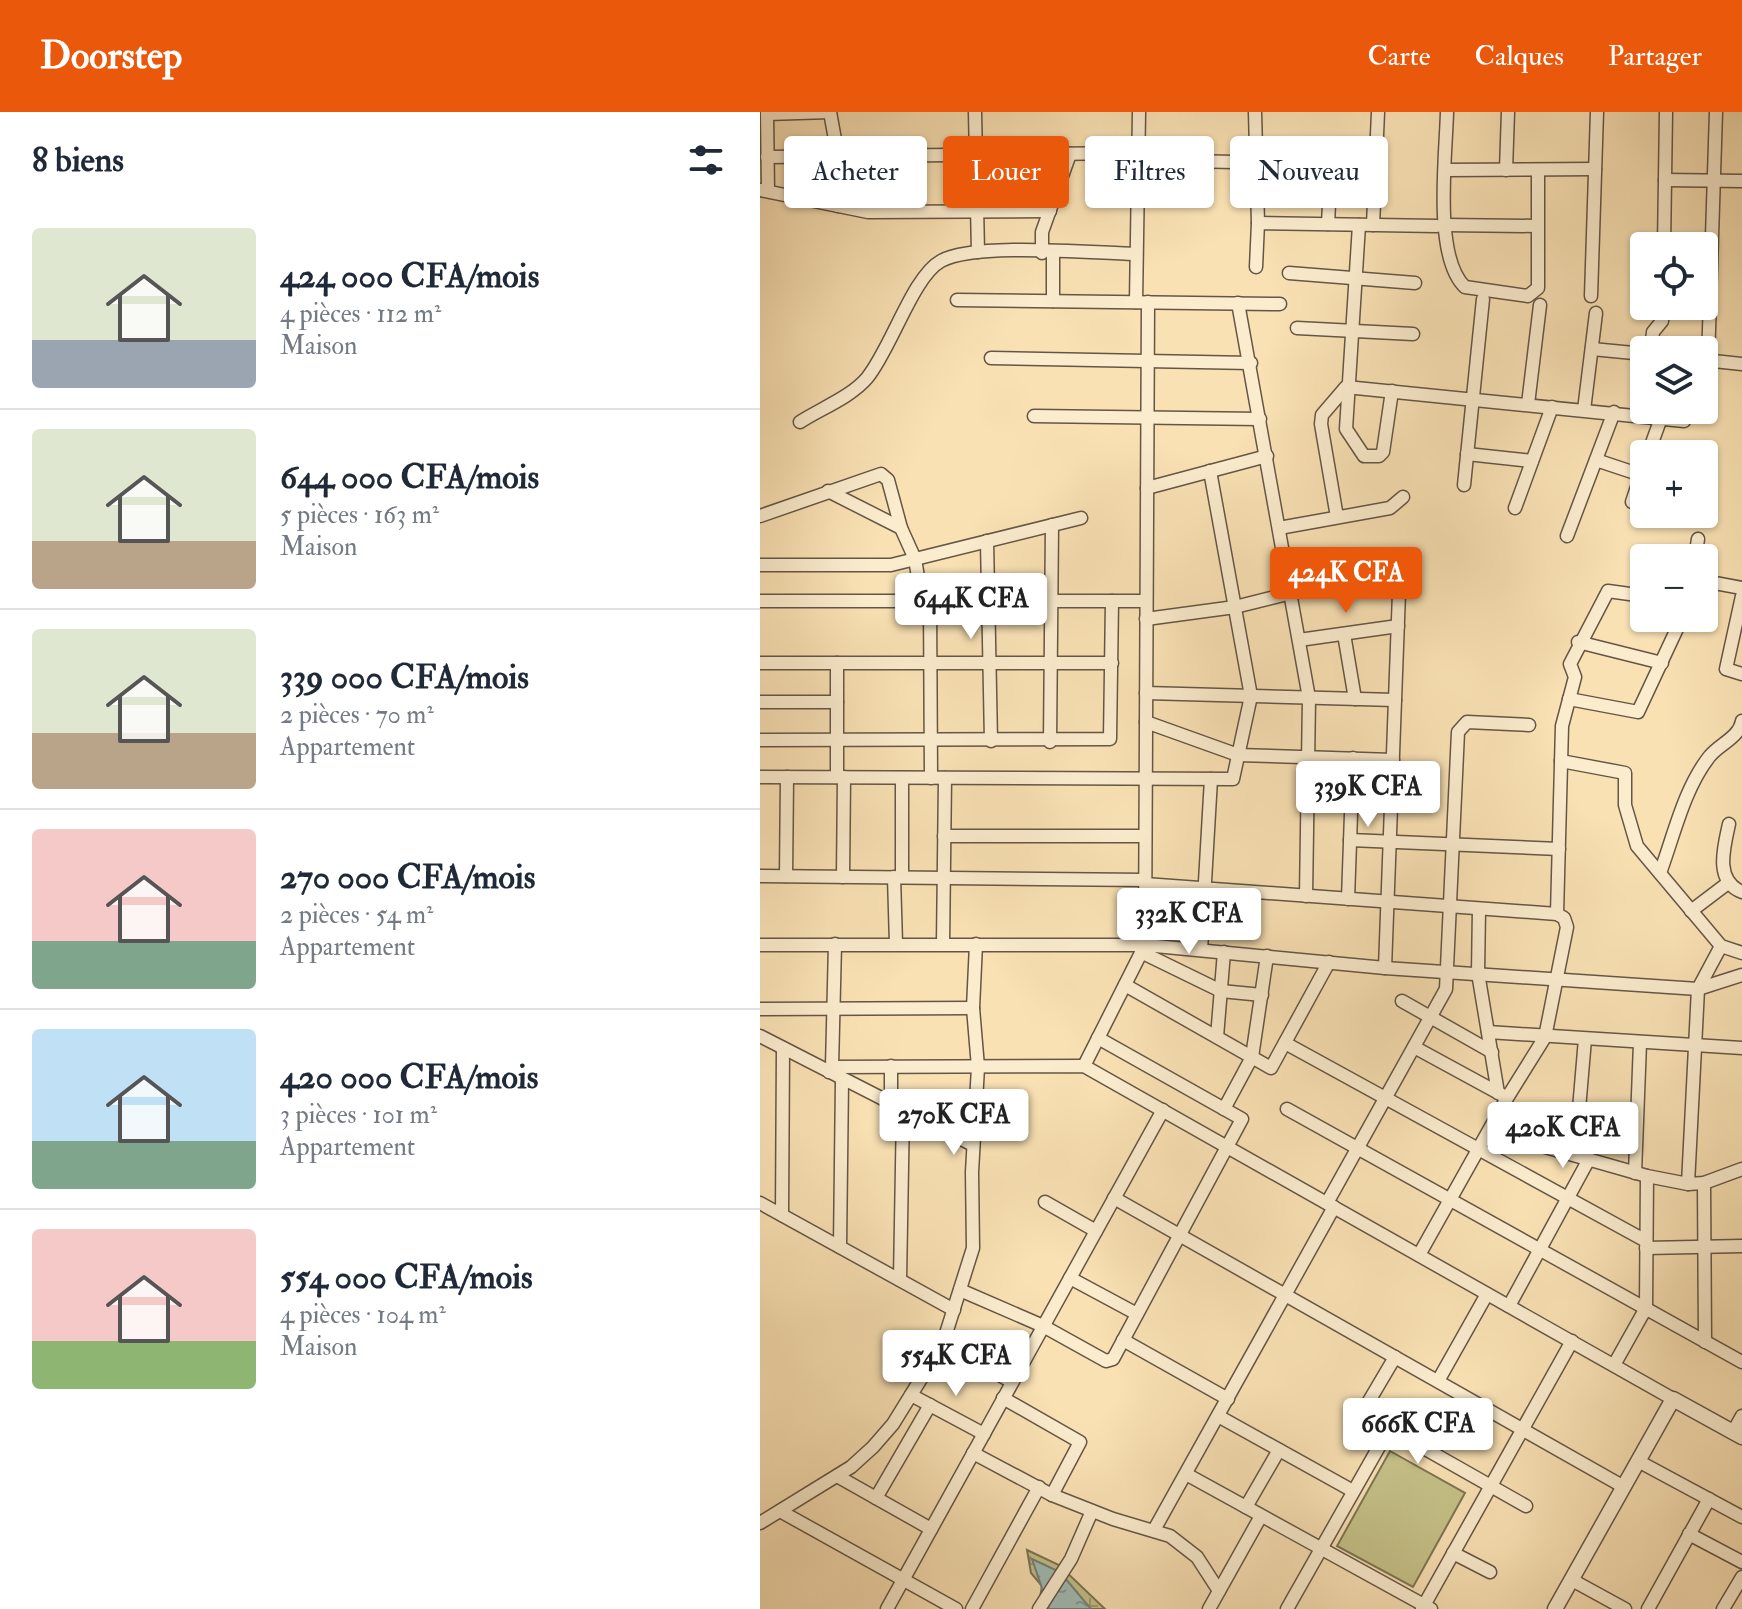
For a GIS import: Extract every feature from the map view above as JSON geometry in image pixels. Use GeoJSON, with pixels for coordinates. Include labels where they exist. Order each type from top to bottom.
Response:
{"type":"FeatureCollection","features":[{"type":"Feature","properties":{"kind":"street"},"geometry":{"type":"LineString","coordinates":[[784,195],[764,191],[767,113],[830,112],[834,136]]}},
{"type":"Feature","properties":{"kind":"street"},"geometry":{"type":"LineString","coordinates":[[975,112],[976,136]]}},
{"type":"Feature","properties":{"kind":"street"},"geometry":{"type":"LineString","coordinates":[[1138,136],[1139,112]]}},
{"type":"Feature","properties":{"kind":"street"},"geometry":{"type":"LineString","coordinates":[[1255,112],[1256,136]]}},
{"type":"Feature","properties":{"kind":"street"},"geometry":{"type":"LineString","coordinates":[[1377,136],[1378,112]]}},
{"type":"Feature","properties":{"kind":"street"},"geometry":{"type":"LineString","coordinates":[[1447,112],[1441,226],[1451,267],[1465,287],[1528,296],[1538,288],[1538,170]]}},
{"type":"Feature","properties":{"kind":"street"},"geometry":{"type":"LineString","coordinates":[[1506,170],[1508,112]]}},
{"type":"Feature","properties":{"kind":"street"},"geometry":{"type":"LineString","coordinates":[[1591,296],[1597,112]]}},
{"type":"Feature","properties":{"kind":"street"},"geometry":{"type":"LineString","coordinates":[[1664,232],[1666,112]]}},
{"type":"Feature","properties":{"kind":"street"},"geometry":{"type":"LineString","coordinates":[[1707,336],[1716,112]]}},
{"type":"Feature","properties":{"kind":"street"},"geometry":{"type":"LineString","coordinates":[[1053,301],[1048,253],[1042,232],[1070,154],[1085,154]]}},
{"type":"Feature","properties":{"kind":"street"},"geometry":{"type":"LineString","coordinates":[[767,157],[784,157]]}},
{"type":"Feature","properties":{"kind":"street"},"geometry":{"type":"LineString","coordinates":[[1446,170],[1595,169]]}},
{"type":"Feature","properties":{"kind":"street"},"geometry":{"type":"LineString","coordinates":[[1665,180],[1742,181]]}},
{"type":"Feature","properties":{"kind":"street"},"geometry":{"type":"LineString","coordinates":[[848,208],[868,212],[1050,211]]}},
{"type":"Feature","properties":{"kind":"street"},"geometry":{"type":"LineString","coordinates":[[977,208],[978,252]]}},
{"type":"Feature","properties":{"kind":"street"},"geometry":{"type":"LineString","coordinates":[[1084,1066],[1143,948],[1148,361],[1136,254],[1137,208]]}},
{"type":"Feature","properties":{"kind":"street"},"geometry":{"type":"LineString","coordinates":[[1256,267],[1258,208]]}},
{"type":"Feature","properties":{"kind":"street"},"geometry":{"type":"LineString","coordinates":[[1328,224],[1329,208]]}},
{"type":"Feature","properties":{"kind":"street"},"geometry":{"type":"LineString","coordinates":[[1373,225],[1374,208]]}},
{"type":"Feature","properties":{"kind":"street"},"geometry":{"type":"LineString","coordinates":[[1258,223],[1536,226]]}},
{"type":"Feature","properties":{"kind":"street"},"geometry":{"type":"LineString","coordinates":[[1359,225],[1346,387],[1346,429],[1364,456],[1379,456],[1383,452],[1392,391]]}},
{"type":"Feature","properties":{"kind":"street"},"geometry":{"type":"LineString","coordinates":[[800,422],[866,379],[892,341],[925,274],[950,257],[978,252],[1136,254]]}},
{"type":"Feature","properties":{"kind":"street"},"geometry":{"type":"LineString","coordinates":[[1289,273],[1415,283]]}},
{"type":"Feature","properties":{"kind":"street"},"geometry":{"type":"LineString","coordinates":[[1464,485],[1483,299]]}},
{"type":"Feature","properties":{"kind":"street"},"geometry":{"type":"LineString","coordinates":[[957,300],[1280,304]]}},
{"type":"Feature","properties":{"kind":"street"},"geometry":{"type":"LineString","coordinates":[[1238,303],[1309,698],[1306,896]]}},
{"type":"Feature","properties":{"kind":"street"},"geometry":{"type":"LineString","coordinates":[[1528,404],[1540,305]]}},
{"type":"Feature","properties":{"kind":"street"},"geometry":{"type":"LineString","coordinates":[[1584,410],[1596,313]]}},
{"type":"Feature","properties":{"kind":"street"},"geometry":{"type":"LineString","coordinates":[[1297,328],[1413,334]]}},
{"type":"Feature","properties":{"kind":"street"},"geometry":{"type":"LineString","coordinates":[[1592,349],[1630,353]]}},
{"type":"Feature","properties":{"kind":"street"},"geometry":{"type":"LineString","coordinates":[[991,358],[1251,363]]}},
{"type":"Feature","properties":{"kind":"street"},"geometry":{"type":"LineString","coordinates":[[1718,361],[1742,364]]}},
{"type":"Feature","properties":{"kind":"street"},"geometry":{"type":"LineString","coordinates":[[1346,387],[1630,413]]}},
{"type":"Feature","properties":{"kind":"street"},"geometry":{"type":"LineString","coordinates":[[1337,517],[1321,424],[1322,415],[1346,387]]}},
{"type":"Feature","properties":{"kind":"street"},"geometry":{"type":"LineString","coordinates":[[1515,508],[1552,407]]}},
{"type":"Feature","properties":{"kind":"street"},"geometry":{"type":"LineString","coordinates":[[1567,536],[1614,412]]}},
{"type":"Feature","properties":{"kind":"street"},"geometry":{"type":"LineString","coordinates":[[1034,416],[1260,419]]}},
{"type":"Feature","properties":{"kind":"street"},"geometry":{"type":"LineString","coordinates":[[1467,454],[1532,461]]}},
{"type":"Feature","properties":{"kind":"street"},"geometry":{"type":"LineString","coordinates":[[1147,488],[1267,456]]}},
{"type":"Feature","properties":{"kind":"street"},"geometry":{"type":"LineString","coordinates":[[1596,460],[1630,467]]}},
{"type":"Feature","properties":{"kind":"street"},"geometry":{"type":"LineString","coordinates":[[760,777],[1233,779],[1251,696],[1210,471]]}},
{"type":"Feature","properties":{"kind":"street"},"geometry":{"type":"LineString","coordinates":[[760,516],[872,475],[885,476],[901,528],[915,559],[926,601],[931,778]]}},
{"type":"Feature","properties":{"kind":"street"},"geometry":{"type":"LineString","coordinates":[[828,491],[901,528]]}},
{"type":"Feature","properties":{"kind":"street"},"geometry":{"type":"LineString","coordinates":[[1279,528],[1390,508],[1403,497]]}},
{"type":"Feature","properties":{"kind":"street"},"geometry":{"type":"LineString","coordinates":[[760,565],[891,565],[1081,518]]}},
{"type":"Feature","properties":{"kind":"street"},"geometry":{"type":"LineString","coordinates":[[1050,742],[1052,525]]}},
{"type":"Feature","properties":{"kind":"street"},"geometry":{"type":"LineString","coordinates":[[1697,544],[1698,539]]}},
{"type":"Feature","properties":{"kind":"street"},"geometry":{"type":"LineString","coordinates":[[987,541],[991,741]]}},
{"type":"Feature","properties":{"kind":"street"},"geometry":{"type":"LineString","coordinates":[[1146,619],[1235,607],[1290,588],[1400,566],[1385,968]]}},
{"type":"Feature","properties":{"kind":"street"},"geometry":{"type":"LineString","coordinates":[[1718,584],[1742,588]]}},
{"type":"Feature","properties":{"kind":"street"},"geometry":{"type":"LineString","coordinates":[[1557,914],[1562,726],[1575,677],[1570,664],[1578,642],[1608,591],[1630,594]]}},
{"type":"Feature","properties":{"kind":"street"},"geometry":{"type":"LineString","coordinates":[[1742,596],[1726,669],[1742,674]]}},
{"type":"Feature","properties":{"kind":"street"},"geometry":{"type":"LineString","coordinates":[[760,601],[1146,601]]}},
{"type":"Feature","properties":{"kind":"street"},"geometry":{"type":"LineString","coordinates":[[760,740],[1050,742],[1110,739],[1112,601]]}},
{"type":"Feature","properties":{"kind":"street"},"geometry":{"type":"LineString","coordinates":[[1299,640],[1398,626]]}},
{"type":"Feature","properties":{"kind":"street"},"geometry":{"type":"LineString","coordinates":[[1569,699],[1638,712],[1676,632]]}},
{"type":"Feature","properties":{"kind":"street"},"geometry":{"type":"LineString","coordinates":[[1344,634],[1355,699]]}},
{"type":"Feature","properties":{"kind":"street"},"geometry":{"type":"LineString","coordinates":[[1578,642],[1662,663]]}},
{"type":"Feature","properties":{"kind":"street"},"geometry":{"type":"LineString","coordinates":[[760,663],[1112,663]]}},
{"type":"Feature","properties":{"kind":"street"},"geometry":{"type":"LineString","coordinates":[[837,663],[843,877]]}},
{"type":"Feature","properties":{"kind":"street"},"geometry":{"type":"LineString","coordinates":[[1146,693],[1395,700]]}},
{"type":"Feature","properties":{"kind":"street"},"geometry":{"type":"LineString","coordinates":[[760,702],[837,702]]}},
{"type":"Feature","properties":{"kind":"street"},"geometry":{"type":"LineString","coordinates":[[1146,722],[1238,755],[1393,760]]}},
{"type":"Feature","properties":{"kind":"street"},"geometry":{"type":"LineString","coordinates":[[1154,1530],[1285,1295],[1358,1148],[1446,989],[1458,732],[1462,725],[1529,725]]}},
{"type":"Feature","properties":{"kind":"street"},"geometry":{"type":"LineString","coordinates":[[1660,873],[1690,789],[1709,756],[1741,727]]}},
{"type":"Feature","properties":{"kind":"street"},"geometry":{"type":"LineString","coordinates":[[1348,899],[1353,758]]}},
{"type":"Feature","properties":{"kind":"street"},"geometry":{"type":"LineString","coordinates":[[1561,761],[1625,773],[1625,805],[1637,846],[1721,946],[1740,950]]}},
{"type":"Feature","properties":{"kind":"street"},"geometry":{"type":"LineString","coordinates":[[786,876],[787,777]]}},
{"type":"Feature","properties":{"kind":"street"},"geometry":{"type":"LineString","coordinates":[[896,944],[902,778]]}},
{"type":"Feature","properties":{"kind":"street"},"geometry":{"type":"LineString","coordinates":[[943,944],[945,778]]}},
{"type":"Feature","properties":{"kind":"street"},"geometry":{"type":"LineString","coordinates":[[1201,950],[1211,779]]}},
{"type":"Feature","properties":{"kind":"street"},"geometry":{"type":"LineString","coordinates":[[1729,824],[1723,868],[1728,883],[1742,892]]}},
{"type":"Feature","properties":{"kind":"street"},"geometry":{"type":"LineString","coordinates":[[944,836],[1145,836]]}},
{"type":"Feature","properties":{"kind":"street"},"geometry":{"type":"LineString","coordinates":[[1350,840],[1559,849]]}},
{"type":"Feature","properties":{"kind":"street"},"geometry":{"type":"LineString","coordinates":[[760,876],[1145,882],[1557,914],[1564,918],[1567,927],[1559,978],[1545,1037],[1502,1096],[1489,1131],[1419,1255]]}},
{"type":"Feature","properties":{"kind":"street"},"geometry":{"type":"LineString","coordinates":[[1691,911],[1728,883]]}},
{"type":"Feature","properties":{"kind":"street"},"geometry":{"type":"LineString","coordinates":[[1479,909],[1478,973],[1502,1096]]}},
{"type":"Feature","properties":{"kind":"street"},"geometry":{"type":"LineString","coordinates":[[830,1069],[835,944]]}},
{"type":"Feature","properties":{"kind":"street"},"geometry":{"type":"LineString","coordinates":[[760,1523],[837,1476],[873,1447],[911,1395],[943,1343],[973,1248],[973,1145],[978,1067],[973,1008],[976,944]]}},
{"type":"Feature","properties":{"kind":"street"},"geometry":{"type":"LineString","coordinates":[[760,945],[976,944],[1201,950],[1385,968],[1698,989],[1742,975]]}},
{"type":"Feature","properties":{"kind":"street"},"geometry":{"type":"LineString","coordinates":[[1688,1184],[1698,989],[1721,946]]}},
{"type":"Feature","properties":{"kind":"street"},"geometry":{"type":"LineString","coordinates":[[1143,948],[1221,991],[1262,995]]}},
{"type":"Feature","properties":{"kind":"street"},"geometry":{"type":"LineString","coordinates":[[1217,1037],[1224,952]]}},
{"type":"Feature","properties":{"kind":"street"},"geometry":{"type":"LineString","coordinates":[[1224,1109],[1252,1057],[1267,956]]}},
{"type":"Feature","properties":{"kind":"street"},"geometry":{"type":"LineString","coordinates":[[1125,985],[1271,1068],[1329,962]]}},
{"type":"Feature","properties":{"kind":"street"},"geometry":{"type":"LineString","coordinates":[[1402,1001],[1492,1052]]}},
{"type":"Feature","properties":{"kind":"street"},"geometry":{"type":"LineString","coordinates":[[760,1009],[973,1008]]}},
{"type":"Feature","properties":{"kind":"street"},"geometry":{"type":"LineString","coordinates":[[1488,1032],[1742,1048]]}},
{"type":"Feature","properties":{"kind":"street"},"geometry":{"type":"LineString","coordinates":[[760,1036],[830,1069],[842,1079],[973,1145]]}},
{"type":"Feature","properties":{"kind":"street"},"geometry":{"type":"LineString","coordinates":[[960,1290],[1043,1326],[1106,1361],[1113,1359],[1242,1119],[1098,1038]]}},
{"type":"Feature","properties":{"kind":"street"},"geometry":{"type":"LineString","coordinates":[[1579,1109],[1585,1039]]}},
{"type":"Feature","properties":{"kind":"street"},"geometry":{"type":"LineString","coordinates":[[1285,1043],[1568,1198],[1646,1245],[1742,1246]]}},
{"type":"Feature","properties":{"kind":"street"},"geometry":{"type":"LineString","coordinates":[[1614,1365],[1646,1308],[1640,1043]]}},
{"type":"Feature","properties":{"kind":"street"},"geometry":{"type":"LineString","coordinates":[[1414,1047],[1502,1096]]}},
{"type":"Feature","properties":{"kind":"street"},"geometry":{"type":"LineString","coordinates":[[782,1215],[783,1048]]}},
{"type":"Feature","properties":{"kind":"street"},"geometry":{"type":"LineString","coordinates":[[891,1066],[897,1107],[900,1280]]}},
{"type":"Feature","properties":{"kind":"street"},"geometry":{"type":"LineString","coordinates":[[830,1069],[1084,1066],[1738,1435],[1742,1416]]}},
{"type":"Feature","properties":{"kind":"street"},"geometry":{"type":"LineString","coordinates":[[840,1247],[842,1079]]}},
{"type":"Feature","properties":{"kind":"street"},"geometry":{"type":"LineString","coordinates":[[1287,1109],[1742,1362]]}},
{"type":"Feature","properties":{"kind":"street"},"geometry":{"type":"LineString","coordinates":[[887,1609],[1163,1110]]}},
{"type":"Feature","properties":{"kind":"street"},"geometry":{"type":"LineString","coordinates":[[1489,1131],[1641,1174],[1688,1184],[1704,1183],[1742,1169]]}},
{"type":"Feature","properties":{"kind":"street"},"geometry":{"type":"LineString","coordinates":[[1509,1306],[1589,1159]]}},
{"type":"Feature","properties":{"kind":"street"},"geometry":{"type":"LineString","coordinates":[[1704,1183],[1705,1342]]}},
{"type":"Feature","properties":{"kind":"street"},"geometry":{"type":"LineString","coordinates":[[1114,1198],[1624,1487]]}},
{"type":"Feature","properties":{"kind":"street"},"geometry":{"type":"LineString","coordinates":[[1045,1202],[1096,1231]]}},
{"type":"Feature","properties":{"kind":"street"},"geometry":{"type":"LineString","coordinates":[[760,1203],[954,1310]]}},
{"type":"Feature","properties":{"kind":"street"},"geometry":{"type":"LineString","coordinates":[[1070,1278],[1137,1314]]}},
{"type":"Feature","properties":{"kind":"street"},"geometry":{"type":"LineString","coordinates":[[1438,1381],[1487,1294]]}},
{"type":"Feature","properties":{"kind":"street"},"geometry":{"type":"LineString","coordinates":[[1123,1340],[1228,1399]]}},
{"type":"Feature","properties":{"kind":"street"},"geometry":{"type":"LineString","coordinates":[[1186,1474],[1426,1608],[1453,1553],[1572,1341]]}},
{"type":"Feature","properties":{"kind":"street"},"geometry":{"type":"LineString","coordinates":[[943,1343],[1012,1382]]}},
{"type":"Feature","properties":{"kind":"street"},"geometry":{"type":"LineString","coordinates":[[1395,1357],[1362,1413],[1526,1506]]}},
{"type":"Feature","properties":{"kind":"street"},"geometry":{"type":"LineString","coordinates":[[911,1395],[984,1434]]}},
{"type":"Feature","properties":{"kind":"street"},"geometry":{"type":"LineString","coordinates":[[1003,1398],[1080,1442],[1052,1495]]}},
{"type":"Feature","properties":{"kind":"street"},"geometry":{"type":"LineString","coordinates":[[1555,1609],[1673,1399]]}},
{"type":"Feature","properties":{"kind":"street"},"geometry":{"type":"LineString","coordinates":[[876,1498],[930,1405]]}},
{"type":"Feature","properties":{"kind":"street"},"geometry":{"type":"LineString","coordinates":[[1218,1416],[1353,1491]]}},
{"type":"Feature","properties":{"kind":"street"},"geometry":{"type":"LineString","coordinates":[[1305,1609],[1289,1605],[1389,1429]]}},
{"type":"Feature","properties":{"kind":"street"},"geometry":{"type":"LineString","coordinates":[[1246,1507],[1279,1450]]}},
{"type":"Feature","properties":{"kind":"street"},"geometry":{"type":"LineString","coordinates":[[973,1453],[1052,1495],[1170,1536],[1197,1557],[1219,1591]]}},
{"type":"Feature","properties":{"kind":"street"},"geometry":{"type":"LineString","coordinates":[[1638,1461],[1742,1517]]}},
{"type":"Feature","properties":{"kind":"street"},"geometry":{"type":"LineString","coordinates":[[837,1476],[931,1529]]}},
{"type":"Feature","properties":{"kind":"street"},"geometry":{"type":"LineString","coordinates":[[972,1609],[1039,1487]]}},
{"type":"Feature","properties":{"kind":"street"},"geometry":{"type":"LineString","coordinates":[[1648,1609],[1709,1499]]}},
{"type":"Feature","properties":{"kind":"street"},"geometry":{"type":"LineString","coordinates":[[780,1511],[956,1609]]}},
{"type":"Feature","properties":{"kind":"street"},"geometry":{"type":"LineString","coordinates":[[1039,1609],[1071,1559],[1092,1511]]}},
{"type":"Feature","properties":{"kind":"street"},"geometry":{"type":"LineString","coordinates":[[1209,1609],[1261,1516]]}},
{"type":"Feature","properties":{"kind":"street"},"geometry":{"type":"LineString","coordinates":[[1689,1534],[1742,1562]]}},
{"type":"Feature","properties":{"kind":"street"},"geometry":{"type":"LineString","coordinates":[[1453,1553],[1490,1572]]}},
{"type":"Feature","properties":{"kind":"street"},"geometry":{"type":"LineString","coordinates":[[1723,1609],[1742,1577]]}},
{"type":"Feature","properties":{"kind":"street"},"geometry":{"type":"LineString","coordinates":[[1572,1580],[1625,1609]]}},
{"type":"Feature","properties":{"kind":"green space"},"geometry":{"type":"Polygon","coordinates":[[[1390,1451],[1465,1493],[1413,1587],[1337,1546],[1390,1451]]]}},
{"type":"Feature","properties":{"kind":"green space"},"geometry":{"type":"Polygon","coordinates":[[[1027,1550],[1059,1565],[1105,1609],[1038,1609],[1042,1586],[1031,1573],[1027,1550]]]}},
{"type":"Feature","properties":{"kind":"water"},"geometry":{"type":"Polygon","coordinates":[[[1032,1559],[1060,1572],[1091,1609],[1049,1609],[1032,1559]]]}}]}
